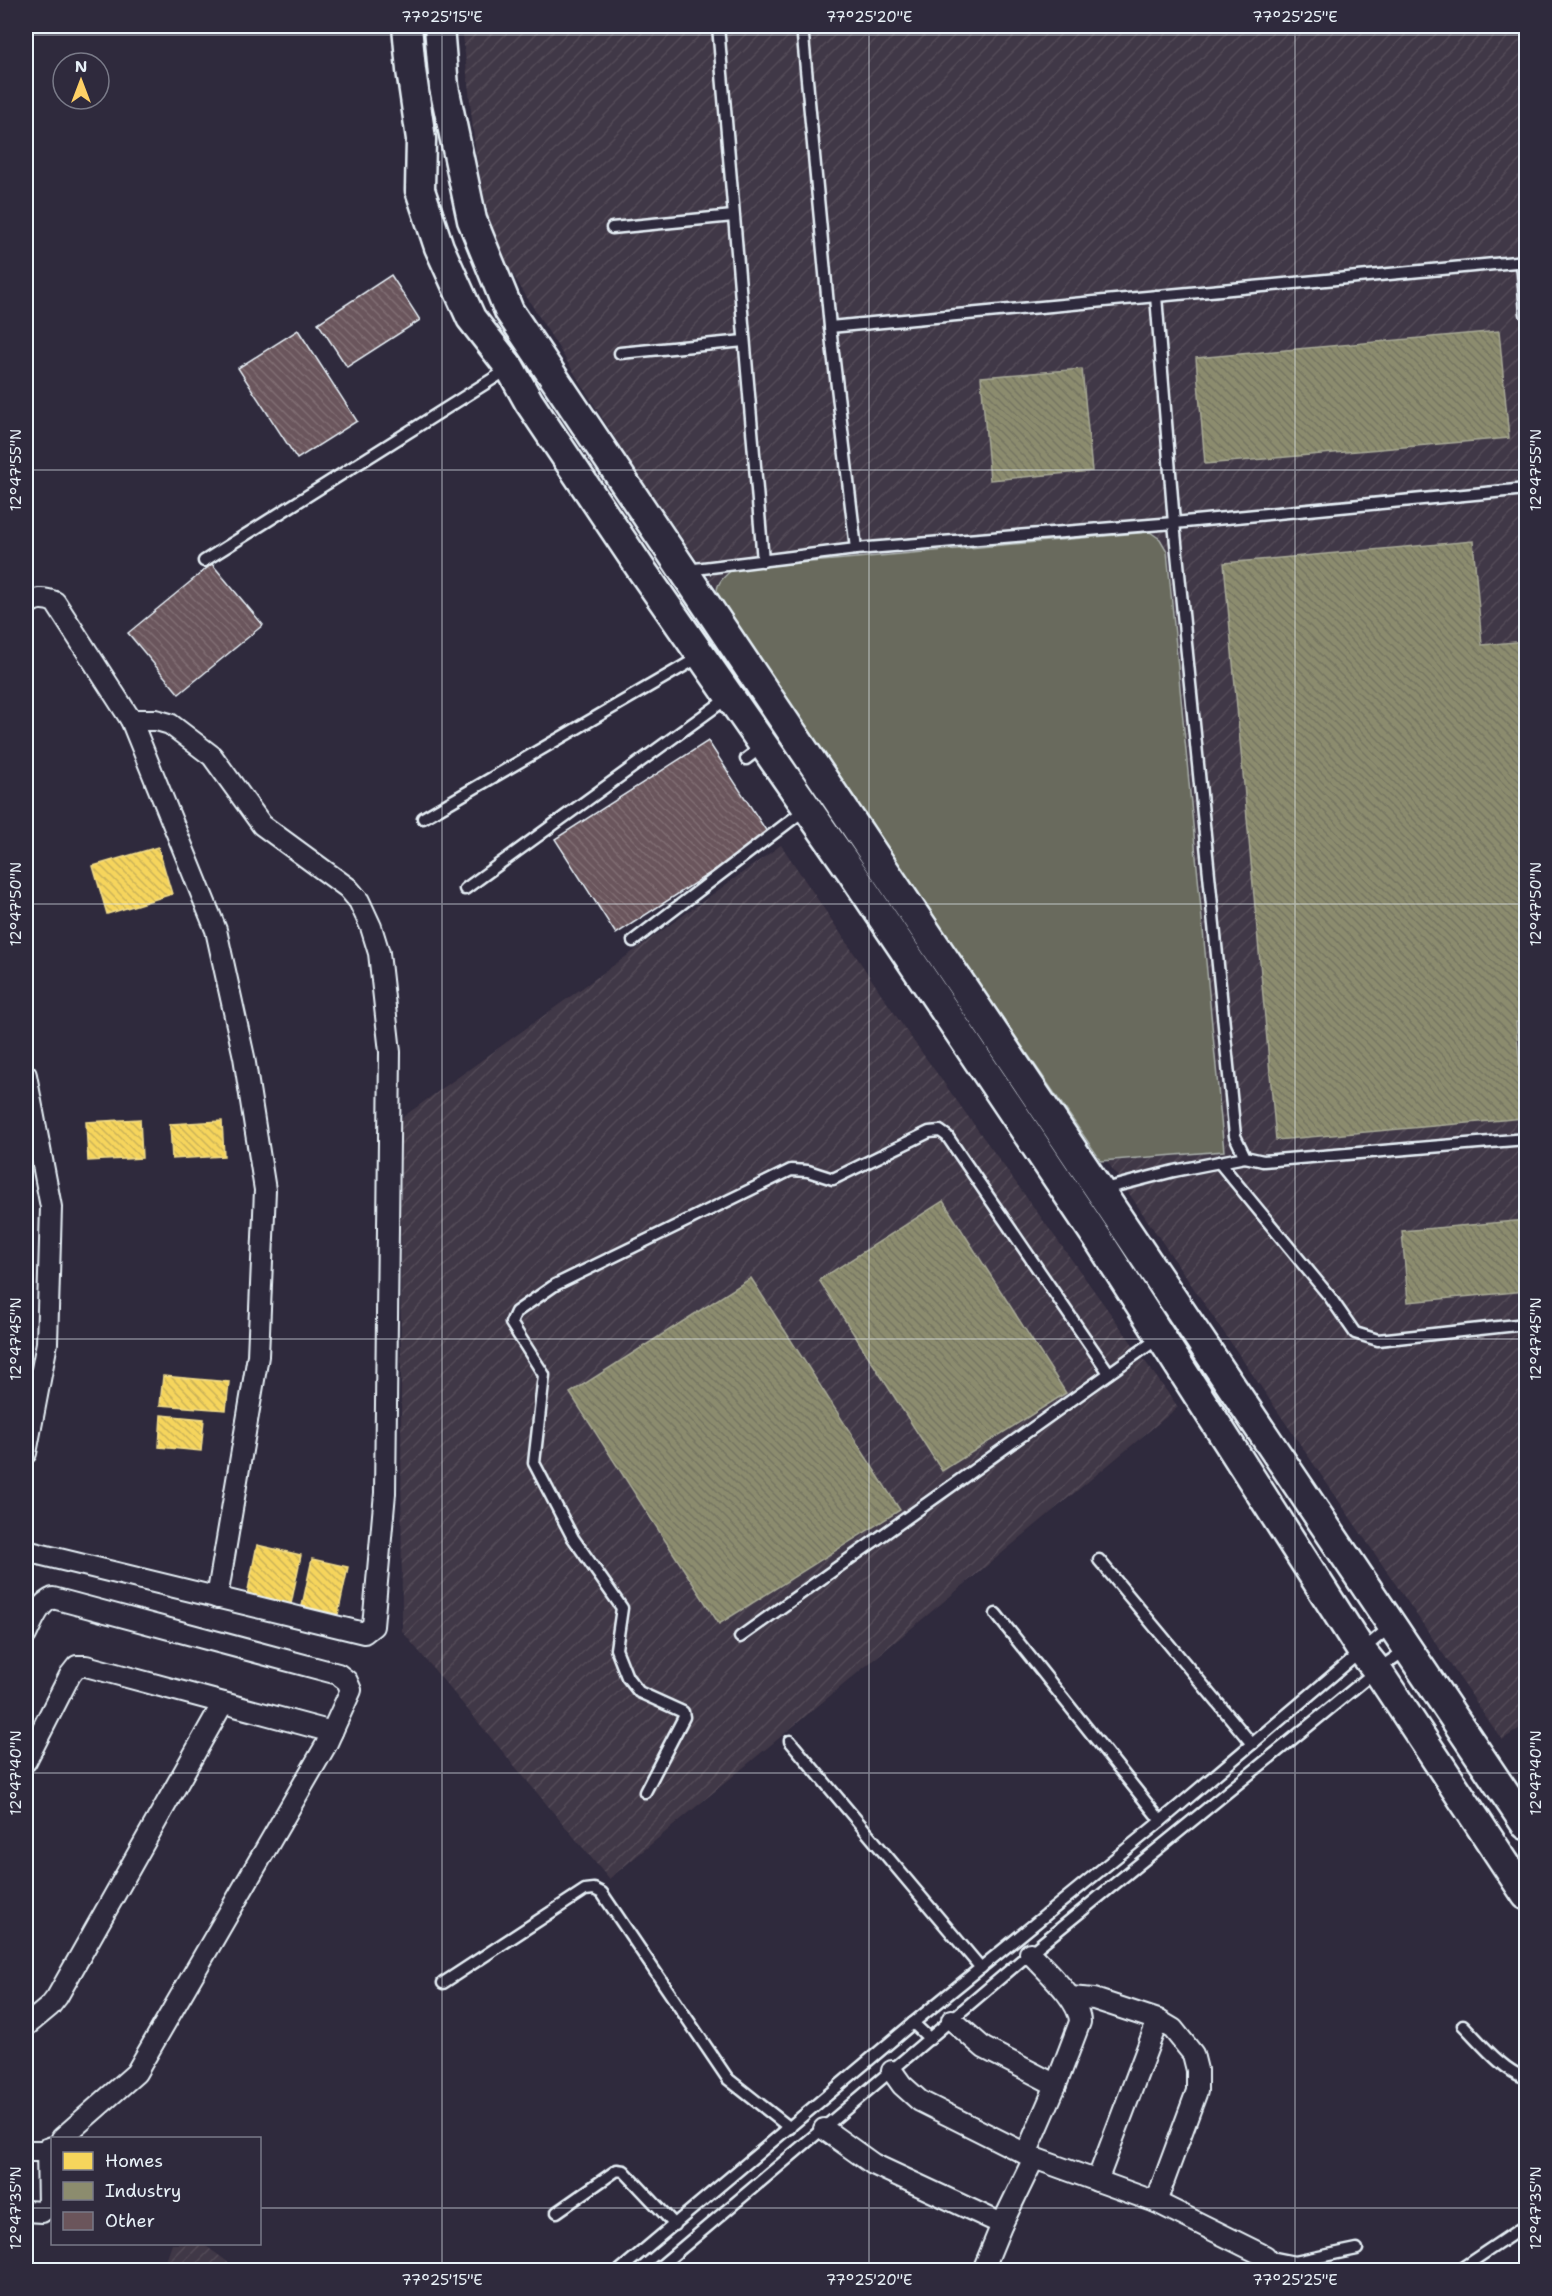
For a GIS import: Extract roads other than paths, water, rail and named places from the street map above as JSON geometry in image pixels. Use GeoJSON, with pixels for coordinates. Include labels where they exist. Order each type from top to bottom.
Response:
{"type":"FeatureCollection","features":[{"type":"Feature","properties":{"kind":"street"},"geometry":{"type":"LineString","coordinates":[[407,26],[411,70],[422,139],[420,190],[439,247],[471,318],[510,368],[549,431],[729,697],[755,752],[807,808],[1094,1233],[1369,1660],[1527,1895]]}},
{"type":"Feature","properties":{"kind":"street"},"geometry":{"type":"LineString","coordinates":[[438,26],[444,87],[472,220],[509,311],[1527,1825]]}},
{"type":"Feature","properties":{"kind":"street"},"geometry":{"type":"LineString","coordinates":[[26,605],[36,599],[45,598],[55,602],[131,720],[216,930],[244,1057],[265,1190],[258,1356],[217,1598]]}},
{"type":"Feature","properties":{"kind":"street"},"geometry":{"type":"LineString","coordinates":[[27,1555],[364,1633],[373,1626],[385,1493],[390,1052],[379,953],[371,927],[359,901],[341,882],[262,825],[212,756],[170,724],[156,720],[131,720]]}},
{"type":"Feature","properties":{"kind":"street"},"geometry":{"type":"LineString","coordinates":[[903,950],[927,933]]}},
{"type":"Feature","properties":{"kind":"street"},"geometry":{"type":"LineString","coordinates":[[26,1076],[51,1207],[47,1343],[26,1453]]}},
{"type":"Feature","properties":{"kind":"street"},"geometry":{"type":"LineString","coordinates":[[26,1635],[39,1608],[53,1598],[338,1674],[347,1681],[351,1690],[332,1732],[136,2073],[63,2137]]}},
{"type":"Feature","properties":{"kind":"street"},"geometry":{"type":"LineString","coordinates":[[26,1761],[70,1675],[77,1666],[86,1666],[332,1732]]}},
{"type":"Feature","properties":{"kind":"street"},"geometry":{"type":"LineString","coordinates":[[26,2026],[57,1997],[223,1703]]}},
{"type":"Feature","properties":{"kind":"street"},"geometry":{"type":"LineString","coordinates":[[983,2271],[1030,2156],[1080,2022],[1080,2016],[1070,1997],[1030,1953]]}},
{"type":"Feature","properties":{"kind":"street"},"geometry":{"type":"LineString","coordinates":[[1070,1997],[1094,1999],[1158,2020],[1173,2029],[1193,2054],[1197,2070],[1197,2091],[1156,2202]]}},
{"type":"Feature","properties":{"kind":"street"},"geometry":{"type":"LineString","coordinates":[[952,2020],[984,2048],[1056,2085]]}},
{"type":"Feature","properties":{"kind":"street"},"geometry":{"type":"LineString","coordinates":[[1097,2181],[1158,2020]]}},
{"type":"Feature","properties":{"kind":"street"},"geometry":{"type":"LineString","coordinates":[[892,2071],[902,2085],[920,2101],[1030,2156],[1156,2202],[1265,2263]]}},
{"type":"Feature","properties":{"kind":"street"},"geometry":{"type":"LineString","coordinates":[[824,2129],[873,2164],[1002,2224]]}},
{"type":"Feature","properties":{"kind":"street"},"geometry":{"type":"LineString","coordinates":[[26,2151],[51,2146]]}},
{"type":"Feature","properties":{"kind":"street"},"geometry":{"type":"LineString","coordinates":[[26,2211],[42,2212],[48,2206],[51,2176]]}},
{"type":"Feature","properties":{"kind":"lane"},"geometry":{"type":"LineString","coordinates":[[718,26],[763,561]]}},
{"type":"Feature","properties":{"kind":"lane"},"geometry":{"type":"LineString","coordinates":[[802,26],[830,327],[856,549]]}},
{"type":"Feature","properties":{"kind":"lane"},"geometry":{"type":"LineString","coordinates":[[612,228],[733,216]]}},
{"type":"Feature","properties":{"kind":"lane"},"geometry":{"type":"LineString","coordinates":[[830,327],[1524,261],[1527,314]]}},
{"type":"Feature","properties":{"kind":"lane"},"geometry":{"type":"LineString","coordinates":[[1156,296],[1174,522],[1235,1136],[1245,1157]]}},
{"type":"Feature","properties":{"kind":"lane"},"geometry":{"type":"LineString","coordinates":[[620,353],[744,341]]}},
{"type":"Feature","properties":{"kind":"lane"},"geometry":{"type":"LineString","coordinates":[[204,561],[510,368]]}},
{"type":"Feature","properties":{"kind":"lane"},"geometry":{"type":"LineString","coordinates":[[684,571],[856,549],[1527,489]]}},
{"type":"Feature","properties":{"kind":"lane"},"geometry":{"type":"LineString","coordinates":[[423,818],[701,656]]}},
{"type":"Feature","properties":{"kind":"lane"},"geometry":{"type":"LineString","coordinates":[[465,889],[729,697]]}},
{"type":"Feature","properties":{"kind":"lane"},"geometry":{"type":"LineString","coordinates":[[633,941],[807,808]]}},
{"type":"Feature","properties":{"kind":"lane"},"geometry":{"type":"LineString","coordinates":[[645,1792],[684,1717],[683,1712],[639,1692],[627,1677],[616,1649],[622,1608],[573,1538],[534,1463],[544,1375],[511,1323],[516,1312],[555,1285],[791,1170],[808,1171],[832,1179],[929,1132],[940,1131],[947,1136],[1109,1373]]}},
{"type":"Feature","properties":{"kind":"lane"},"geometry":{"type":"LineString","coordinates":[[1100,1190],[1174,1171],[1245,1157],[1263,1161],[1527,1139]]}},
{"type":"Feature","properties":{"kind":"lane"},"geometry":{"type":"LineString","coordinates":[[1219,1162],[1330,1296],[1354,1333],[1378,1340],[1527,1324]]}},
{"type":"Feature","properties":{"kind":"lane"},"geometry":{"type":"LineString","coordinates":[[740,1637],[1160,1336]]}},
{"type":"Feature","properties":{"kind":"lane"},"geometry":{"type":"LineString","coordinates":[[1099,1560],[1252,1744]]}},
{"type":"Feature","properties":{"kind":"lane"},"geometry":{"type":"LineString","coordinates":[[996,1614],[1161,1821]]}},
{"type":"Feature","properties":{"kind":"lane"},"geometry":{"type":"LineString","coordinates":[[620,2271],[913,2023],[1252,1744],[1400,1637]]}},
{"type":"Feature","properties":{"kind":"lane"},"geometry":{"type":"LineString","coordinates":[[656,2271],[930,2039],[1369,1660],[1400,1637]]}},
{"type":"Feature","properties":{"kind":"lane"},"geometry":{"type":"LineString","coordinates":[[790,1741],[981,1968]]}},
{"type":"Feature","properties":{"kind":"lane"},"geometry":{"type":"LineString","coordinates":[[443,1983],[585,1890],[594,1889],[602,1893],[728,2079],[790,2128]]}},
{"type":"Feature","properties":{"kind":"lane"},"geometry":{"type":"LineString","coordinates":[[913,2023],[930,2039]]}},
{"type":"Feature","properties":{"kind":"lane"},"geometry":{"type":"LineString","coordinates":[[1463,2025],[1519,2076],[1527,2078]]}},
{"type":"Feature","properties":{"kind":"lane"},"geometry":{"type":"LineString","coordinates":[[557,2212],[617,2170],[624,2171],[675,2225]]}},
{"type":"Feature","properties":{"kind":"lane"},"geometry":{"type":"LineString","coordinates":[[1459,2271],[1527,2225]]}},
{"type":"Feature","properties":{"kind":"lane"},"geometry":{"type":"LineString","coordinates":[[1265,2263],[1295,2262],[1357,2249]]}}]}
